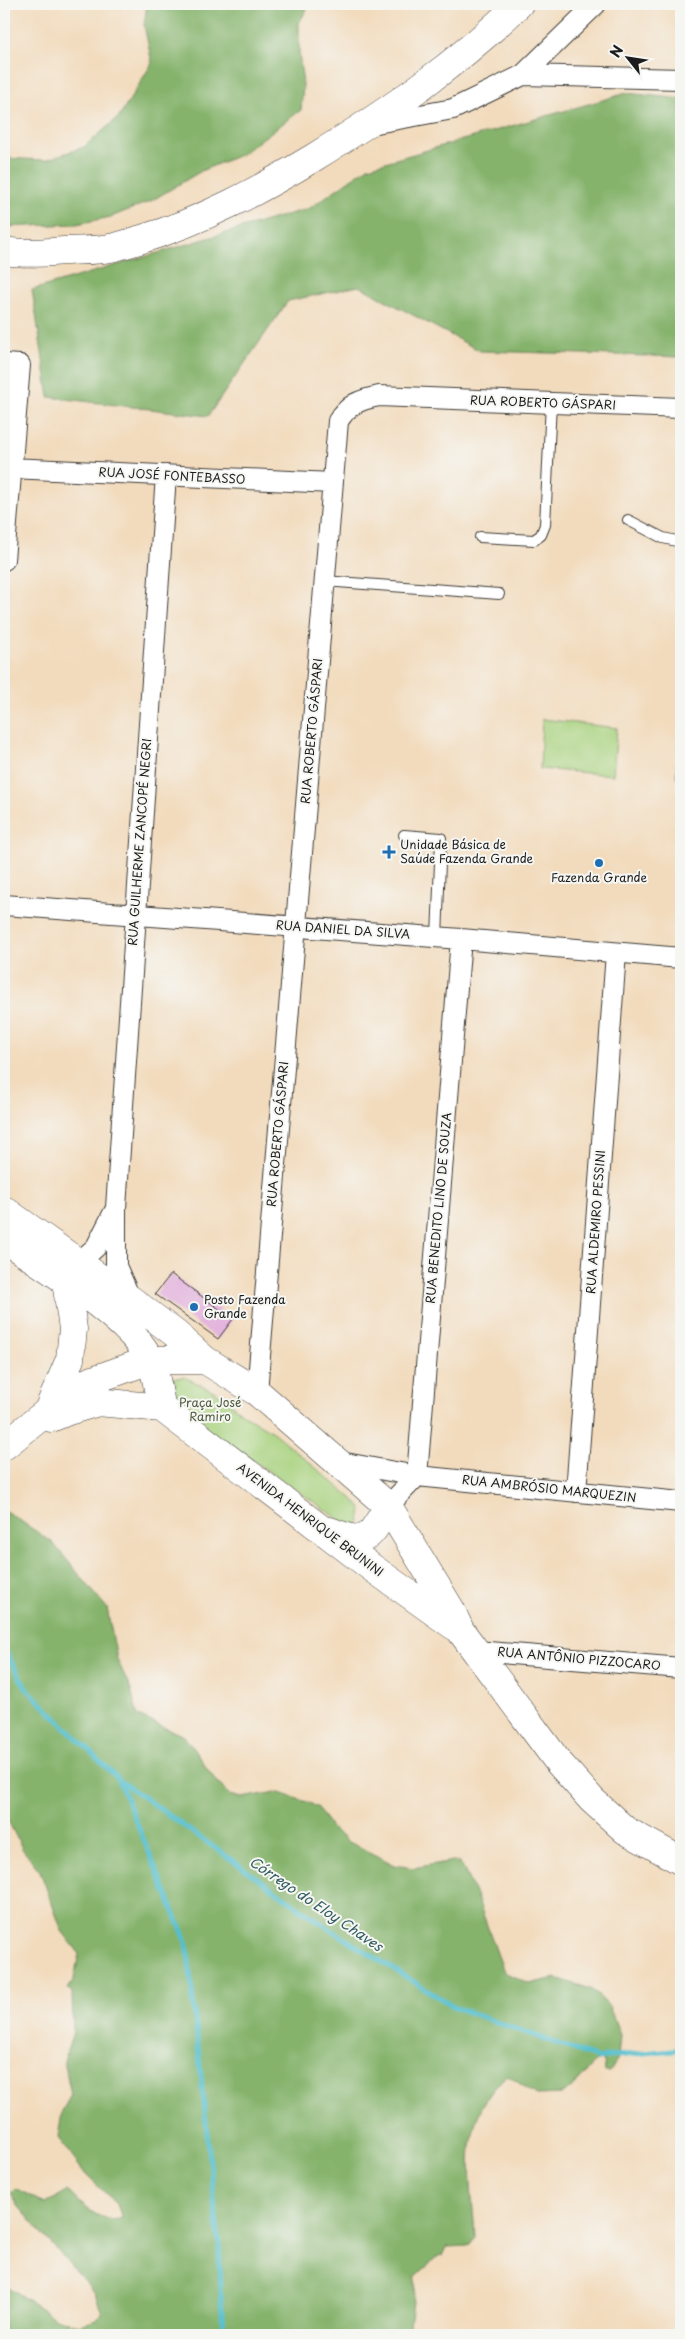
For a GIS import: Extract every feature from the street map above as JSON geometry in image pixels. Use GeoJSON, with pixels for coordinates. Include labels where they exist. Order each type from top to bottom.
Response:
{"type":"FeatureCollection","features":[{"type":"Feature","properties":{"kind":"main road"},"geometry":{"type":"LineString","coordinates":[[4,251],[14,253],[53,252],[110,248],[160,233],[209,215],[261,189],[365,126],[436,76],[519,4]]}},
{"type":"Feature","properties":{"kind":"main road","name":"AVENIDA HENRIQUE BRUNINI"},"geometry":{"type":"LineString","coordinates":[[4,1210],[72,1272],[125,1326],[150,1360]]}},
{"type":"Feature","properties":{"kind":"main road","name":"AVENIDA HENRIQUE BRUNINI"},"geometry":{"type":"LineString","coordinates":[[4,1240],[132,1300],[177,1335],[205,1360],[257,1392],[340,1462],[388,1506],[451,1610],[460,1630],[559,1763],[592,1800],[624,1830],[681,1861]]}},
{"type":"Feature","properties":{"kind":"main road"},"geometry":{"type":"LineString","coordinates":[[38,1419],[70,1359],[73,1329],[72,1272]]}},
{"type":"Feature","properties":{"kind":"main road"},"geometry":{"type":"LineString","coordinates":[[38,1419],[98,1402],[162,1408],[150,1360]]}},
{"type":"Feature","properties":{"kind":"main road"},"geometry":{"type":"LineString","coordinates":[[4,1446],[82,1384],[150,1360],[205,1360]]}},
{"type":"Feature","properties":{"kind":"main road","name":"AVENIDA HENRIQUE BRUNINI"},"geometry":{"type":"LineString","coordinates":[[162,1408],[460,1630]]}},
{"type":"Feature","properties":{"kind":"main road"},"geometry":{"type":"LineString","coordinates":[[319,1526],[349,1538],[362,1539],[370,1535],[388,1506]]}},
{"type":"Feature","properties":{"kind":"street"},"geometry":{"type":"LineString","coordinates":[[365,126],[453,109],[523,75],[596,4]]}},
{"type":"Feature","properties":{"kind":"street"},"geometry":{"type":"LineString","coordinates":[[523,75],[681,78]]}},
{"type":"Feature","properties":{"kind":"street"},"geometry":{"type":"LineString","coordinates":[[4,364],[20,365],[4,560]]}},
{"type":"Feature","properties":{"kind":"street","name":"RUA ROBERTO GÁSPARI"},"geometry":{"type":"LineString","coordinates":[[257,1392],[338,421],[347,408],[360,400],[379,396],[681,408]]}},
{"type":"Feature","properties":{"kind":"street","name":"RUA JOSÉ FONTEBASSO"},"geometry":{"type":"LineString","coordinates":[[11,468],[332,483]]}},
{"type":"Feature","properties":{"kind":"street","name":"RUA GUILHERME ZANCOPÉ NEGRI"},"geometry":{"type":"LineString","coordinates":[[132,1300],[116,1266],[116,1208],[166,475]]}},
{"type":"Feature","properties":{"kind":"street","name":"RUA DANIEL DA SILVA"},"geometry":{"type":"LineString","coordinates":[[4,906],[437,937],[681,958]]}},
{"type":"Feature","properties":{"kind":"street","name":"RUA BENEDITO LINO DE SOUZA"},"geometry":{"type":"LineString","coordinates":[[417,1476],[461,939]]}},
{"type":"Feature","properties":{"kind":"street","name":"RUA ALDEMIRO PESSINI"},"geometry":{"type":"LineString","coordinates":[[576,1492],[616,953]]}},
{"type":"Feature","properties":{"kind":"street","name":"RUA GUILHERME ZANCOPÉ NEGRI"},"geometry":{"type":"LineString","coordinates":[[72,1272],[96,1247],[116,1208]]}},
{"type":"Feature","properties":{"kind":"street","name":"RUA AMBRÓSIO MARQUEZIN"},"geometry":{"type":"LineString","coordinates":[[340,1462],[417,1476],[681,1502]]}},
{"type":"Feature","properties":{"kind":"street"},"geometry":{"type":"LineString","coordinates":[[388,1506],[417,1476]]}},
{"type":"Feature","properties":{"kind":"street","name":"RUA ANTÔNIO PIZZOCARO"},"geometry":{"type":"LineString","coordinates":[[476,1651],[681,1668]]}},
{"type":"Feature","properties":{"kind":"lane"},"geometry":{"type":"LineString","coordinates":[[480,537],[534,540],[541,535],[545,526],[551,403]]}},
{"type":"Feature","properties":{"kind":"lane"},"geometry":{"type":"LineString","coordinates":[[628,520],[663,538],[681,542]]}},
{"type":"Feature","properties":{"kind":"lane"},"geometry":{"type":"LineString","coordinates":[[324,582],[499,594]]}},
{"type":"Feature","properties":{"kind":"lane"},"geometry":{"type":"LineString","coordinates":[[404,835],[441,838],[441,876],[437,937]]}},
{"type":"Feature","properties":{"kind":"green space"},"geometry":{"type":"Polygon","coordinates":[[[147,4],[310,4],[299,23],[299,53],[303,84],[301,110],[240,155],[203,170],[151,201],[111,217],[77,224],[4,227],[4,158],[45,160],[84,147],[120,116],[152,63],[144,25],[147,4]]]}},
{"type":"Feature","properties":{"kind":"green space"},"geometry":{"type":"Polygon","coordinates":[[[627,93],[681,99],[681,357],[480,351],[359,286],[288,301],[208,416],[49,397],[32,290],[310,208],[368,167],[627,93]]]}},
{"type":"Feature","properties":{"kind":"green space"},"geometry":{"type":"Polygon","coordinates":[[[542,719],[617,728],[613,775],[540,769],[542,719]]]}},
{"type":"Feature","properties":{"kind":"green space"},"geometry":{"type":"Polygon","coordinates":[[[680,727],[681,778],[676,778],[680,727]]]}},
{"type":"Feature","properties":{"kind":"green space","name":"Praça José Ramiro"},"geometry":{"type":"Polygon","coordinates":[[[184,1377],[216,1392],[243,1414],[274,1433],[353,1499],[362,1510],[360,1521],[355,1530],[174,1407],[167,1383],[174,1378],[184,1377]]]}},
{"type":"Feature","properties":{"kind":"green space"},"geometry":{"type":"Polygon","coordinates":[[[4,1510],[52,1542],[107,1608],[117,1659],[131,1690],[138,1716],[184,1736],[216,1781],[230,1795],[242,1798],[276,1792],[310,1803],[318,1808],[331,1828],[347,1841],[395,1865],[413,1868],[453,1861],[461,1864],[476,1895],[504,1972],[529,1984],[556,1978],[591,1989],[609,2006],[620,2035],[618,2058],[610,2072],[605,2072],[604,2061],[599,2058],[577,2083],[562,2094],[537,2095],[507,2075],[491,2093],[480,2111],[474,2131],[470,2171],[475,2238],[468,2246],[446,2247],[442,2256],[440,2255],[416,2276],[409,2335],[4,2335],[4,2284],[56,2318],[79,2325],[97,2320],[102,2313],[95,2293],[19,2207],[11,2193],[16,2188],[45,2204],[67,2191],[85,2207],[99,2216],[114,2220],[122,2218],[117,2204],[86,2175],[58,2138],[62,2111],[71,2095],[64,2061],[73,2032],[72,1992],[68,1989],[74,1979],[79,1953],[62,1931],[40,1871],[23,1850],[4,1813],[4,1510]]]}},
{"type":"Feature","properties":{"kind":"building","name":"Posto Fazenda Grande"},"geometry":{"type":"Polygon","coordinates":[[[171,1274],[233,1319],[218,1339],[155,1294],[171,1274]]]}},
{"type":"Feature","properties":{"kind":"waterway","name":"Córrego do Eloy Chaves"},"geometry":{"type":"LineString","coordinates":[[4,1649],[26,1688],[119,1780],[325,1926],[454,2007],[598,2058],[681,2049]]}},
{"type":"Feature","properties":{"kind":"waterway"},"geometry":{"type":"LineString","coordinates":[[119,1781],[187,1943],[219,2245],[223,2335]]}},
{"type":"Feature","properties":{"kind":"place","name":"Unidade Básica de Saúde Fazenda Grande"},"geometry":{"type":"Point","coordinates":[389,852]}},
{"type":"Feature","properties":{"kind":"place","name":"Fazenda Grande"},"geometry":{"type":"Point","coordinates":[599,863]}},
{"type":"Feature","properties":{"kind":"place","name":"Posto Fazenda Grande"},"geometry":{"type":"Point","coordinates":[194,1307]}}]}
